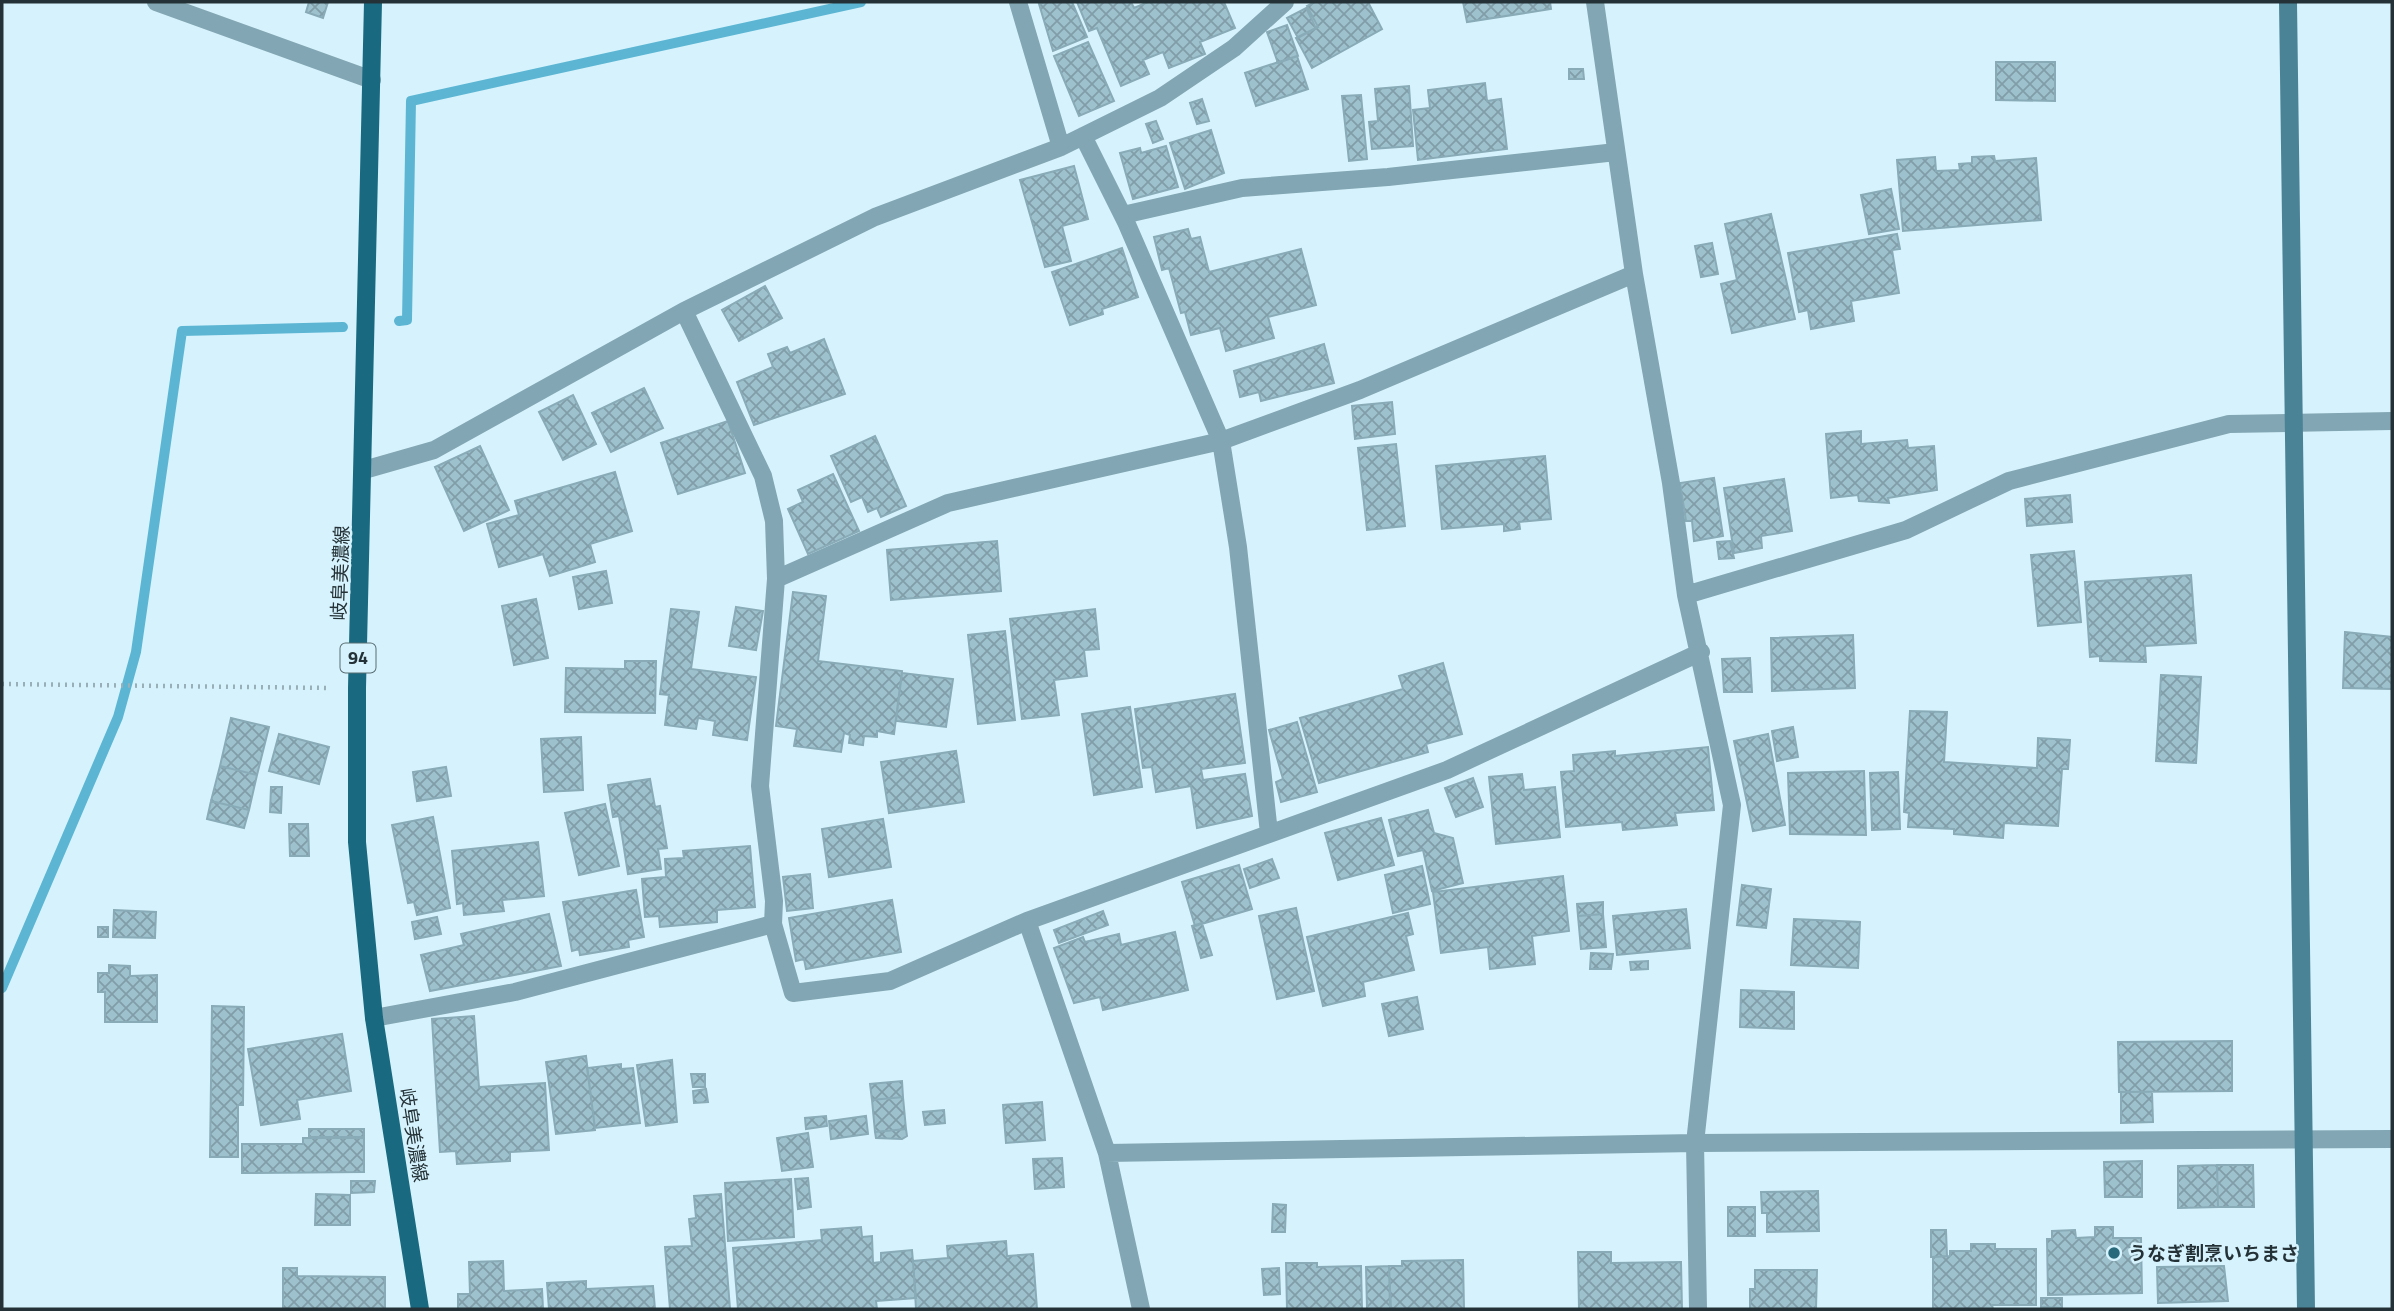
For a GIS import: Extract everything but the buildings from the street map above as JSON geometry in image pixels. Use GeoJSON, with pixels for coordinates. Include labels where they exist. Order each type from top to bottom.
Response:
{"type":"FeatureCollection","features":[{"type":"Feature","properties":{"kind":"main road","name":"岐阜美濃線"},"geometry":{"type":"LineString","coordinates":[[373,2],[357,688],[357,842],[374,1017],[420,1309]]}},
{"type":"Feature","properties":{"kind":"street"},"geometry":{"type":"LineString","coordinates":[[156,2],[372,80]]}},
{"type":"Feature","properties":{"kind":"street"},"geometry":{"type":"LineString","coordinates":[[1018,2],[1061,147]]}},
{"type":"Feature","properties":{"kind":"street"},"geometry":{"type":"LineString","coordinates":[[364,470],[434,450],[684,312],[875,217],[1061,147],[1160,99],[1234,48],[1285,2]]}},
{"type":"Feature","properties":{"kind":"street"},"geometry":{"type":"LineString","coordinates":[[1595,2],[1634,274],[1671,483],[1686,595],[1732,805],[1695,1143],[1698,1309]]}},
{"type":"Feature","properties":{"kind":"street"},"geometry":{"type":"LineString","coordinates":[[2288,2],[2306,1309]]}},
{"type":"Feature","properties":{"kind":"street"},"geometry":{"type":"LineString","coordinates":[[1083,136],[1123,215],[1221,441],[1238,547],[1269,833]]}},
{"type":"Feature","properties":{"kind":"street"},"geometry":{"type":"LineString","coordinates":[[1123,215],[1242,188],[1388,177],[1616,152]]}},
{"type":"Feature","properties":{"kind":"street"},"geometry":{"type":"LineString","coordinates":[[776,579],[948,503],[1221,441],[1360,390],[1634,274]]}},
{"type":"Feature","properties":{"kind":"street"},"geometry":{"type":"LineString","coordinates":[[684,312],[763,476],[775,521],[776,579],[760,786],[774,901],[772,924],[793,993],[890,981],[1027,921],[1447,770],[1700,652]]}},
{"type":"Feature","properties":{"kind":"street"},"geometry":{"type":"LineString","coordinates":[[1686,595],[1906,530],[2009,481],[2229,424],[2392,421]]}},
{"type":"Feature","properties":{"kind":"street"},"geometry":{"type":"LineString","coordinates":[[1027,921],[1107,1153],[1141,1309]]}},
{"type":"Feature","properties":{"kind":"street"},"geometry":{"type":"LineString","coordinates":[[374,1017],[516,992],[772,924]]}},
{"type":"Feature","properties":{"kind":"street"},"geometry":{"type":"LineString","coordinates":[[1107,1153],[1695,1143],[2392,1139]]}},
{"type":"Feature","properties":{"kind":"path"},"geometry":{"type":"LineString","coordinates":[[2,684],[357,688]]}},
{"type":"Feature","properties":{"kind":"waterway"},"geometry":{"type":"LineString","coordinates":[[399,321],[407,320],[411,101],[861,2]]}},
{"type":"Feature","properties":{"kind":"waterway"},"geometry":{"type":"LineString","coordinates":[[2,988],[118,717],[136,652],[182,331],[343,327]]}},
{"type":"Feature","properties":{"kind":"place","name":"うなぎ割烹いちまさ"},"geometry":{"type":"Point","coordinates":[2114,1253]}}]}
